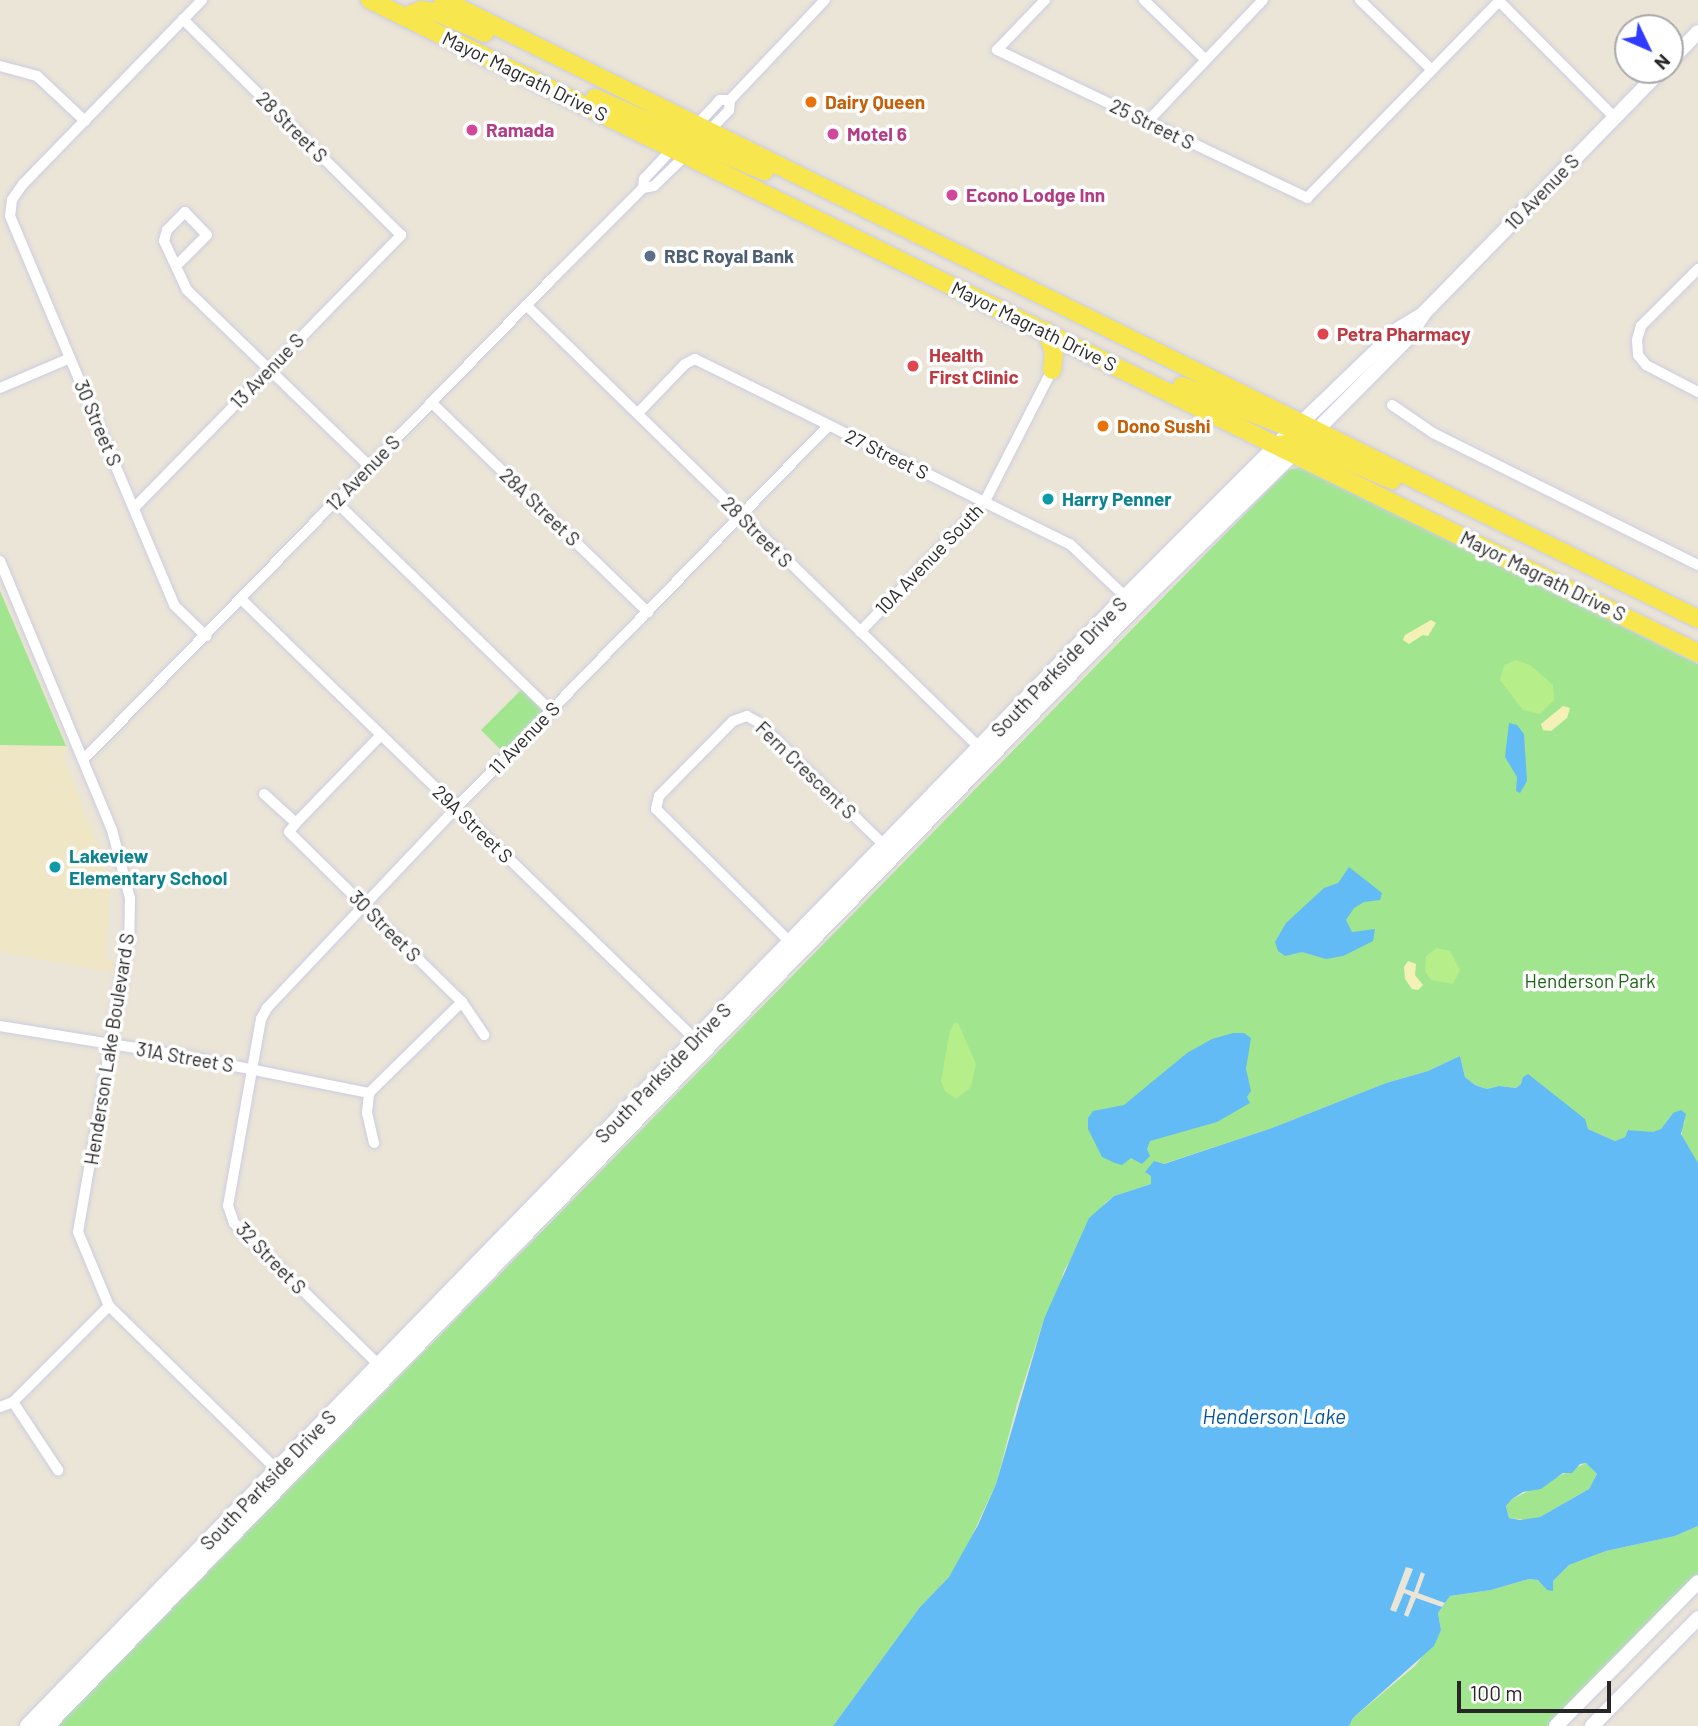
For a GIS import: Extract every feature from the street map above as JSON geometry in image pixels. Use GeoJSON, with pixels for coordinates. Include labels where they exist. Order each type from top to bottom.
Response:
{"type":"FeatureCollection","features":[{"type":"Feature","properties":{"kind":"main road","name":"Mayor Magrath Drive S"},"geometry":{"type":"LineString","coordinates":[[370,0],[546,86],[883,217],[1698,653]]}},
{"type":"Feature","properties":{"kind":"main road","name":"Mayor Magrath Drive S"},"geometry":{"type":"LineString","coordinates":[[443,0],[557,57],[690,140],[1082,350],[1128,372],[1298,437],[1498,520],[1698,619]]}},
{"type":"Feature","properties":{"kind":"main road"},"geometry":{"type":"LineString","coordinates":[[404,18],[421,10],[436,12],[502,40],[557,57]]}},
{"type":"Feature","properties":{"kind":"main road"},"geometry":{"type":"LineString","coordinates":[[1046,331],[1054,352],[1052,370]]}},
{"type":"Feature","properties":{"kind":"main road"},"geometry":{"type":"LineString","coordinates":[[1052,370],[1062,356],[1082,350]]}},
{"type":"Feature","properties":{"kind":"main road","name":"South Parkside Drive S"},"geometry":{"type":"LineString","coordinates":[[46,1726],[282,1475],[700,1044],[1130,602],[1298,437]]}},
{"type":"Feature","properties":{"kind":"main road","name":"South Parkside Drive S"},"geometry":{"type":"LineString","coordinates":[[28,1726],[282,1475]]}},
{"type":"Feature","properties":{"kind":"street"},"geometry":{"type":"LineString","coordinates":[[0,66],[37,76],[85,121],[202,0]]}},
{"type":"Feature","properties":{"kind":"street"},"geometry":{"type":"LineString","coordinates":[[404,18],[415,0]]}},
{"type":"Feature","properties":{"kind":"street","name":"12 Avenue S"},"geometry":{"type":"LineString","coordinates":[[84,759],[526,305],[643,188],[654,186],[720,100],[730,100],[825,0]]}},
{"type":"Feature","properties":{"kind":"street","name":"25 Street S"},"geometry":{"type":"LineString","coordinates":[[1045,0],[997,50],[1307,198],[1432,70]]}},
{"type":"Feature","properties":{"kind":"street"},"geometry":{"type":"LineString","coordinates":[[1144,0],[1206,60]]}},
{"type":"Feature","properties":{"kind":"street"},"geometry":{"type":"LineString","coordinates":[[1147,121],[1263,0]]}},
{"type":"Feature","properties":{"kind":"street"},"geometry":{"type":"LineString","coordinates":[[1360,0],[1432,70],[1500,1],[1614,117]]}},
{"type":"Feature","properties":{"kind":"street","name":"28 Street S"},"geometry":{"type":"LineString","coordinates":[[183,19],[401,234]]}},
{"type":"Feature","properties":{"kind":"street"},"geometry":{"type":"LineString","coordinates":[[1684,46],[1698,32]]}},
{"type":"Feature","properties":{"kind":"street","name":"10 Avenue S"},"geometry":{"type":"LineString","coordinates":[[1298,437],[1409,338],[1423,315],[1647,84]]}},
{"type":"Feature","properties":{"kind":"street","name":"30 Street S"},"geometry":{"type":"LineString","coordinates":[[85,121],[12,200],[10,216],[174,605],[206,636]]}},
{"type":"Feature","properties":{"kind":"street"},"geometry":{"type":"LineString","coordinates":[[177,265],[207,235],[185,212],[165,235],[167,251],[177,265],[187,290],[370,467]]}},
{"type":"Feature","properties":{"kind":"street","name":"13 Avenue S"},"geometry":{"type":"LineString","coordinates":[[134,508],[401,234]]}},
{"type":"Feature","properties":{"kind":"street"},"geometry":{"type":"LineString","coordinates":[[1698,269],[1641,326],[1637,340],[1639,355],[1646,365],[1698,392]]}},
{"type":"Feature","properties":{"kind":"street","name":"28 Street S"},"geometry":{"type":"LineString","coordinates":[[526,305],[985,752]]}},
{"type":"Feature","properties":{"kind":"street"},"geometry":{"type":"LineString","coordinates":[[0,388],[70,358]]}},
{"type":"Feature","properties":{"kind":"street","name":"27 Street S"},"geometry":{"type":"LineString","coordinates":[[638,413],[685,364],[695,359],[1070,544],[1130,602]]}},
{"type":"Feature","properties":{"kind":"street","name":"10A Avenue South"},"geometry":{"type":"LineString","coordinates":[[860,632],[985,501],[1052,370]]}},
{"type":"Feature","properties":{"kind":"street","name":"28A Street S"},"geometry":{"type":"LineString","coordinates":[[432,403],[648,612]]}},
{"type":"Feature","properties":{"kind":"street"},"geometry":{"type":"LineString","coordinates":[[1392,405],[1433,433],[1698,565]]}},
{"type":"Feature","properties":{"kind":"street","name":"11 Avenue S"},"geometry":{"type":"LineString","coordinates":[[253,1069],[261,1019],[267,1008],[456,808],[828,426]]}},
{"type":"Feature","properties":{"kind":"street"},"geometry":{"type":"LineString","coordinates":[[336,502],[551,711]]}},
{"type":"Feature","properties":{"kind":"street","name":"Henderson Lake Boulevard S"},"geometry":{"type":"LineString","coordinates":[[0,561],[112,831],[130,898],[129,937],[78,1232],[109,1306],[282,1475]]}},
{"type":"Feature","properties":{"kind":"street","name":"29A Street S"},"geometry":{"type":"LineString","coordinates":[[241,599],[700,1044]]}},
{"type":"Feature","properties":{"kind":"street","name":"Fern Crescent S"},"geometry":{"type":"LineString","coordinates":[[795,947],[664,820],[656,809],[659,796],[733,721],[747,716],[758,722],[889,850]]}},
{"type":"Feature","properties":{"kind":"street"},"geometry":{"type":"LineString","coordinates":[[296,823],[381,735]]}},
{"type":"Feature","properties":{"kind":"street","name":"30 Street S"},"geometry":{"type":"LineString","coordinates":[[264,794],[296,823],[289,832],[462,1002],[484,1035]]}},
{"type":"Feature","properties":{"kind":"street"},"geometry":{"type":"LineString","coordinates":[[374,1143],[367,1113],[369,1093],[462,1002]]}},
{"type":"Feature","properties":{"kind":"street","name":"31A Street S"},"geometry":{"type":"LineString","coordinates":[[0,1026],[253,1069],[369,1093]]}},
{"type":"Feature","properties":{"kind":"street","name":"32 Street S"},"geometry":{"type":"LineString","coordinates":[[253,1069],[228,1206],[234,1223],[384,1370]]}},
{"type":"Feature","properties":{"kind":"street"},"geometry":{"type":"LineString","coordinates":[[0,1407],[13,1402],[109,1306]]}},
{"type":"Feature","properties":{"kind":"street"},"geometry":{"type":"LineString","coordinates":[[13,1402],[58,1470]]}},
{"type":"Feature","properties":{"kind":"street"},"geometry":{"type":"LineString","coordinates":[[1556,1726],[1698,1582]]}},
{"type":"Feature","properties":{"kind":"street"},"geometry":{"type":"LineString","coordinates":[[1592,1726],[1698,1618]]}},
{"type":"Feature","properties":{"kind":"shaded area"},"geometry":{"type":"Polygon","coordinates":[[[0,745],[66,746],[64,758],[105,863],[110,892],[106,958],[113,961],[113,972],[0,952],[0,745]]]}},
{"type":"Feature","properties":{"kind":"green space","name":"Henderson Park"},"geometry":{"type":"Polygon","coordinates":[[[1301,467],[1698,664],[1698,1163],[1682,1140],[1685,1121],[1673,1113],[1661,1129],[1653,1133],[1628,1130],[1625,1137],[1615,1141],[1588,1129],[1521,1084],[1516,1088],[1499,1086],[1487,1089],[1475,1085],[1465,1077],[1460,1056],[1428,1071],[1386,1083],[1272,1128],[1163,1164],[1151,1176],[1151,1184],[1114,1196],[1105,1203],[1064,1271],[1059,1289],[1044,1319],[1017,1404],[996,1484],[964,1553],[949,1577],[920,1607],[833,1726],[57,1726],[1288,470],[1301,467]]]}},
{"type":"Feature","properties":{"kind":"green space"},"geometry":{"type":"Polygon","coordinates":[[[0,591],[66,746],[0,745],[0,591]]]}},
{"type":"Feature","properties":{"kind":"green space"},"geometry":{"type":"Polygon","coordinates":[[[1516,660],[1530,665],[1553,685],[1554,700],[1540,714],[1523,710],[1500,680],[1504,665],[1516,660]]]}},
{"type":"Feature","properties":{"kind":"green space"},"geometry":{"type":"Polygon","coordinates":[[[525,686],[551,711],[507,756],[481,730],[525,686]]]}},
{"type":"Feature","properties":{"kind":"green space"},"geometry":{"type":"Polygon","coordinates":[[[1437,948],[1450,951],[1460,970],[1453,984],[1431,980],[1425,971],[1426,956],[1437,948]]]}},
{"type":"Feature","properties":{"kind":"green space"},"geometry":{"type":"Polygon","coordinates":[[[955,1022],[958,1023],[976,1064],[971,1087],[956,1099],[945,1091],[941,1081],[950,1031],[955,1022]]]}},
{"type":"Feature","properties":{"kind":"green space"},"geometry":{"type":"Polygon","coordinates":[[[1586,1463],[1597,1474],[1589,1489],[1540,1517],[1529,1520],[1509,1518],[1506,1506],[1512,1499],[1586,1463]]]}},
{"type":"Feature","properties":{"kind":"green space"},"geometry":{"type":"Polygon","coordinates":[[[1698,1526],[1698,1582],[1556,1726],[1349,1726],[1353,1718],[1416,1665],[1441,1630],[1438,1613],[1450,1596],[1491,1590],[1529,1579],[1538,1580],[1553,1591],[1553,1581],[1569,1565],[1606,1551],[1675,1536],[1698,1526]]]}},
{"type":"Feature","properties":{"kind":"sand"},"geometry":{"type":"Polygon","coordinates":[[[1431,620],[1436,623],[1428,636],[1423,635],[1409,644],[1403,640],[1405,635],[1431,620]]]}},
{"type":"Feature","properties":{"kind":"sand"},"geometry":{"type":"Polygon","coordinates":[[[1563,706],[1570,708],[1567,718],[1551,731],[1543,730],[1541,724],[1563,706]]]}},
{"type":"Feature","properties":{"kind":"sand"},"geometry":{"type":"Polygon","coordinates":[[[1408,961],[1416,964],[1415,975],[1423,985],[1418,990],[1412,989],[1405,979],[1404,967],[1408,961]]]}},
{"type":"Feature","properties":{"kind":"water"},"geometry":{"type":"Polygon","coordinates":[[[1509,723],[1517,725],[1524,734],[1527,781],[1520,793],[1516,791],[1517,777],[1505,757],[1509,723]]]}},
{"type":"Feature","properties":{"kind":"water"},"geometry":{"type":"Polygon","coordinates":[[[1349,867],[1382,893],[1380,900],[1364,902],[1354,908],[1346,920],[1352,932],[1375,929],[1373,941],[1343,956],[1326,959],[1302,952],[1285,956],[1278,951],[1275,942],[1286,923],[1324,888],[1338,883],[1349,867]]]}},
{"type":"Feature","properties":{"kind":"water"},"geometry":{"type":"Polygon","coordinates":[[[1244,1033],[1251,1038],[1246,1069],[1251,1091],[1247,1097],[1250,1103],[1217,1122],[1150,1141],[1147,1149],[1150,1156],[1142,1164],[1131,1158],[1122,1165],[1102,1157],[1088,1129],[1088,1118],[1093,1111],[1124,1105],[1187,1053],[1212,1039],[1244,1033]]]}},
{"type":"Feature","properties":{"kind":"water","name":"Henderson Lake"},"geometry":{"type":"Polygon","coordinates":[[[1460,1056],[1465,1077],[1475,1085],[1487,1089],[1499,1086],[1516,1088],[1528,1074],[1585,1119],[1588,1129],[1615,1141],[1625,1137],[1628,1130],[1653,1132],[1661,1129],[1673,1113],[1681,1110],[1686,1114],[1681,1134],[1698,1163],[1698,1526],[1675,1536],[1606,1551],[1569,1565],[1553,1581],[1553,1591],[1547,1590],[1538,1580],[1529,1579],[1491,1590],[1450,1596],[1438,1613],[1441,1630],[1434,1646],[1353,1718],[1349,1726],[833,1726],[920,1607],[949,1577],[978,1525],[996,1484],[1044,1319],[1089,1218],[1114,1196],[1151,1184],[1151,1176],[1145,1172],[1154,1161],[1164,1164],[1272,1128],[1386,1083],[1428,1071],[1460,1056]],[[1586,1463],[1580,1464],[1572,1473],[1563,1473],[1541,1489],[1523,1492],[1506,1506],[1509,1518],[1520,1520],[1540,1517],[1589,1489],[1597,1474],[1586,1463]]]}},
{"type":"Feature","properties":{"kind":"pier"},"geometry":{"type":"Polygon","coordinates":[[[1406,1567],[1413,1569],[1405,1589],[1414,1592],[1421,1572],[1425,1574],[1418,1593],[1445,1603],[1442,1607],[1416,1598],[1408,1617],[1404,1615],[1411,1596],[1404,1593],[1396,1612],[1390,1610],[1406,1567]]]}},
{"type":"Feature","properties":{"kind":"place","name":"Dairy Queen"},"geometry":{"type":"Point","coordinates":[811,102]}},
{"type":"Feature","properties":{"kind":"place","name":"Ramada"},"geometry":{"type":"Point","coordinates":[472,130]}},
{"type":"Feature","properties":{"kind":"place","name":"Motel 6"},"geometry":{"type":"Point","coordinates":[833,134]}},
{"type":"Feature","properties":{"kind":"place","name":"Econo Lodge Inn"},"geometry":{"type":"Point","coordinates":[952,195]}},
{"type":"Feature","properties":{"kind":"place","name":"RBC Royal Bank"},"geometry":{"type":"Point","coordinates":[650,256]}},
{"type":"Feature","properties":{"kind":"place","name":"Petra Pharmacy"},"geometry":{"type":"Point","coordinates":[1323,334]}},
{"type":"Feature","properties":{"kind":"place","name":"Health First Clinic"},"geometry":{"type":"Point","coordinates":[913,366]}},
{"type":"Feature","properties":{"kind":"place","name":"Dono Sushi"},"geometry":{"type":"Point","coordinates":[1103,426]}},
{"type":"Feature","properties":{"kind":"place","name":"Harry Penner"},"geometry":{"type":"Point","coordinates":[1048,499]}},
{"type":"Feature","properties":{"kind":"place","name":"Lakeview Elementary School"},"geometry":{"type":"Point","coordinates":[55,867]}}]}
